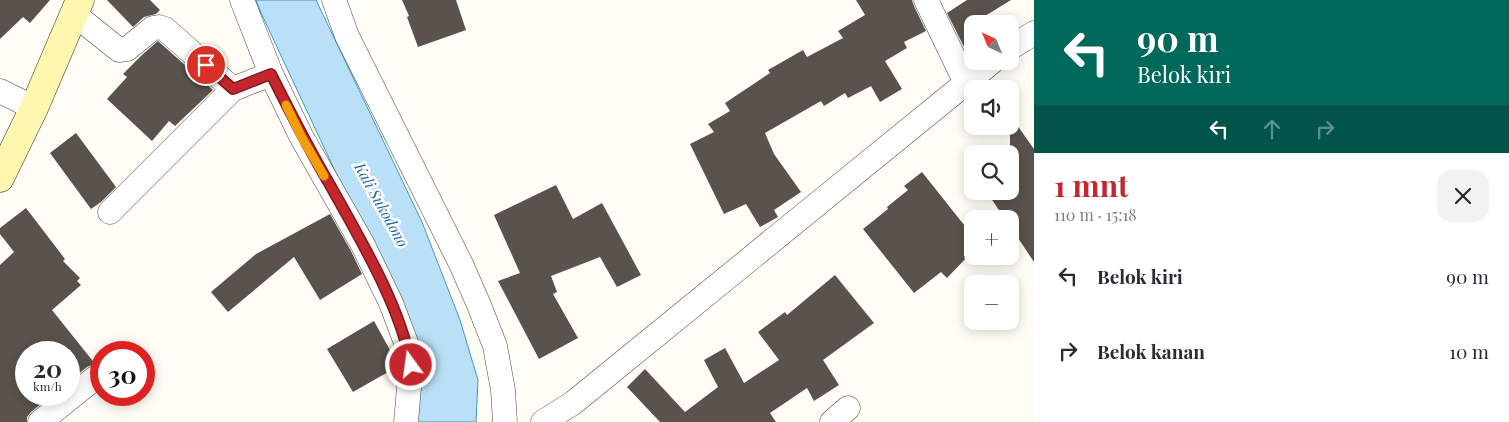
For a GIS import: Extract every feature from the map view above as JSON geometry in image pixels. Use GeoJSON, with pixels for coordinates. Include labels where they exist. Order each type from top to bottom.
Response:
{"type":"FeatureCollection","features":[{"type":"Feature","properties":{"kind":"main road"},"geometry":{"type":"LineString","coordinates":[[0,178],[34,108],[77,7]]}},
{"type":"Feature","properties":{"kind":"street"},"geometry":{"type":"LineString","coordinates":[[242,0],[271,74],[301,136],[363,245],[391,303],[408,348],[411,365],[406,422]]}},
{"type":"Feature","properties":{"kind":"street"},"geometry":{"type":"LineString","coordinates":[[334,0],[347,36],[479,305],[495,346],[503,390],[505,422]]}},
{"type":"Feature","properties":{"kind":"street"},"geometry":{"type":"LineString","coordinates":[[926,0],[965,80]]}},
{"type":"Feature","properties":{"kind":"street"},"geometry":{"type":"LineString","coordinates":[[77,7],[118,50],[122,51],[127,50],[154,28],[165,29],[233,89]]}},
{"type":"Feature","properties":{"kind":"street"},"geometry":{"type":"LineString","coordinates":[[1019,42],[1034,33]]}},
{"type":"Feature","properties":{"kind":"street"},"geometry":{"type":"LineString","coordinates":[[970,80],[982,70]]}},
{"type":"Feature","properties":{"kind":"street"},"geometry":{"type":"LineString","coordinates":[[110,212],[233,89],[271,74]]}},
{"type":"Feature","properties":{"kind":"street"},"geometry":{"type":"LineString","coordinates":[[544,422],[573,403],[964,85]]}},
{"type":"Feature","properties":{"kind":"street"},"geometry":{"type":"LineString","coordinates":[[0,91],[34,108]]}},
{"type":"Feature","properties":{"kind":"street"},"geometry":{"type":"LineString","coordinates":[[40,422],[90,382]]}},
{"type":"Feature","properties":{"kind":"water","name":"Kali Sukodono"},"geometry":{"type":"Polygon","coordinates":[[[256,0],[316,0],[422,222],[460,320],[478,380],[476,422],[415,422],[382,260],[336,173],[256,0]]]}},
{"type":"Feature","properties":{"kind":"building"},"geometry":{"type":"Polygon","coordinates":[[[0,0],[50,0],[30,23],[23,17],[0,39],[0,0]]]}},
{"type":"Feature","properties":{"kind":"building"},"geometry":{"type":"Polygon","coordinates":[[[107,0],[150,0],[160,10],[156,14],[144,17],[133,27],[107,0]]]}},
{"type":"Feature","properties":{"kind":"building"},"geometry":{"type":"Polygon","coordinates":[[[402,0],[456,0],[466,30],[418,47],[402,0]]]}},
{"type":"Feature","properties":{"kind":"building"},"geometry":{"type":"Polygon","coordinates":[[[856,0],[912,0],[926,31],[904,42],[907,48],[885,61],[902,89],[880,102],[871,86],[848,98],[845,93],[824,106],[821,101],[765,133],[774,154],[801,192],[774,210],[778,217],[760,227],[746,204],[724,214],[690,144],[714,132],[708,124],[730,111],[725,103],[770,73],[768,70],[803,50],[807,57],[843,38],[838,31],[865,15],[856,0]]]}},
{"type":"Feature","properties":{"kind":"building"},"geometry":{"type":"Polygon","coordinates":[[[967,0],[1011,0],[987,15],[964,15],[964,47],[947,13],[967,0]]]}},
{"type":"Feature","properties":{"kind":"building"},"geometry":{"type":"Polygon","coordinates":[[[158,41],[213,90],[175,126],[169,121],[152,141],[107,99],[127,77],[123,74],[158,41]]]}},
{"type":"Feature","properties":{"kind":"building"},"geometry":{"type":"Polygon","coordinates":[[[1019,128],[1034,149],[1034,262],[1019,240],[1019,210],[999,210],[992,200],[1019,200],[1019,145],[1010,145],[1010,135],[1019,135],[1019,128]]]}},
{"type":"Feature","properties":{"kind":"building"},"geometry":{"type":"Polygon","coordinates":[[[76,133],[116,187],[91,209],[50,153],[76,133]]]}},
{"type":"Feature","properties":{"kind":"building"},"geometry":{"type":"Polygon","coordinates":[[[922,172],[964,225],[964,260],[947,278],[941,272],[914,293],[863,229],[908,190],[904,186],[922,172]]]}},
{"type":"Feature","properties":{"kind":"building"},"geometry":{"type":"Polygon","coordinates":[[[556,185],[573,219],[602,203],[641,275],[617,287],[600,257],[551,276],[557,292],[553,294],[578,338],[539,359],[498,281],[520,273],[494,215],[556,185]]]}},
{"type":"Feature","properties":{"kind":"building"},"geometry":{"type":"Polygon","coordinates":[[[26,208],[65,259],[63,261],[80,278],[77,281],[81,285],[52,310],[77,341],[15,341],[15,406],[38,406],[27,417],[27,422],[0,422],[0,265],[14,252],[0,234],[0,228],[26,208]]]}},
{"type":"Feature","properties":{"kind":"building"},"geometry":{"type":"Polygon","coordinates":[[[330,214],[362,274],[320,300],[294,257],[228,312],[211,292],[256,254],[330,214]]]}},
{"type":"Feature","properties":{"kind":"building"},"geometry":{"type":"Polygon","coordinates":[[[835,275],[874,323],[823,360],[839,385],[814,401],[807,388],[770,413],[776,422],[660,422],[627,387],[645,369],[685,412],[718,387],[704,360],[725,348],[744,383],[779,360],[758,332],[785,312],[787,315],[835,275]]]}},
{"type":"Feature","properties":{"kind":"building"},"geometry":{"type":"Polygon","coordinates":[[[374,321],[396,361],[397,367],[353,392],[327,349],[374,321]]]}},
{"type":"Feature","properties":{"kind":"building"},"geometry":{"type":"Polygon","coordinates":[[[80,345],[90,358],[90,366],[80,372],[80,345]]]}},
{"type":"Feature","properties":{"kind":"slow traffic"},"geometry":{"type":"LineString","coordinates":[[286,105],[324,176]]}},
{"type":"Feature","properties":{"kind":"route"},"geometry":{"type":"LineString","coordinates":[[206,65],[233,89],[271,74],[301,136],[363,245],[391,303],[408,348],[411,365]]}}]}
